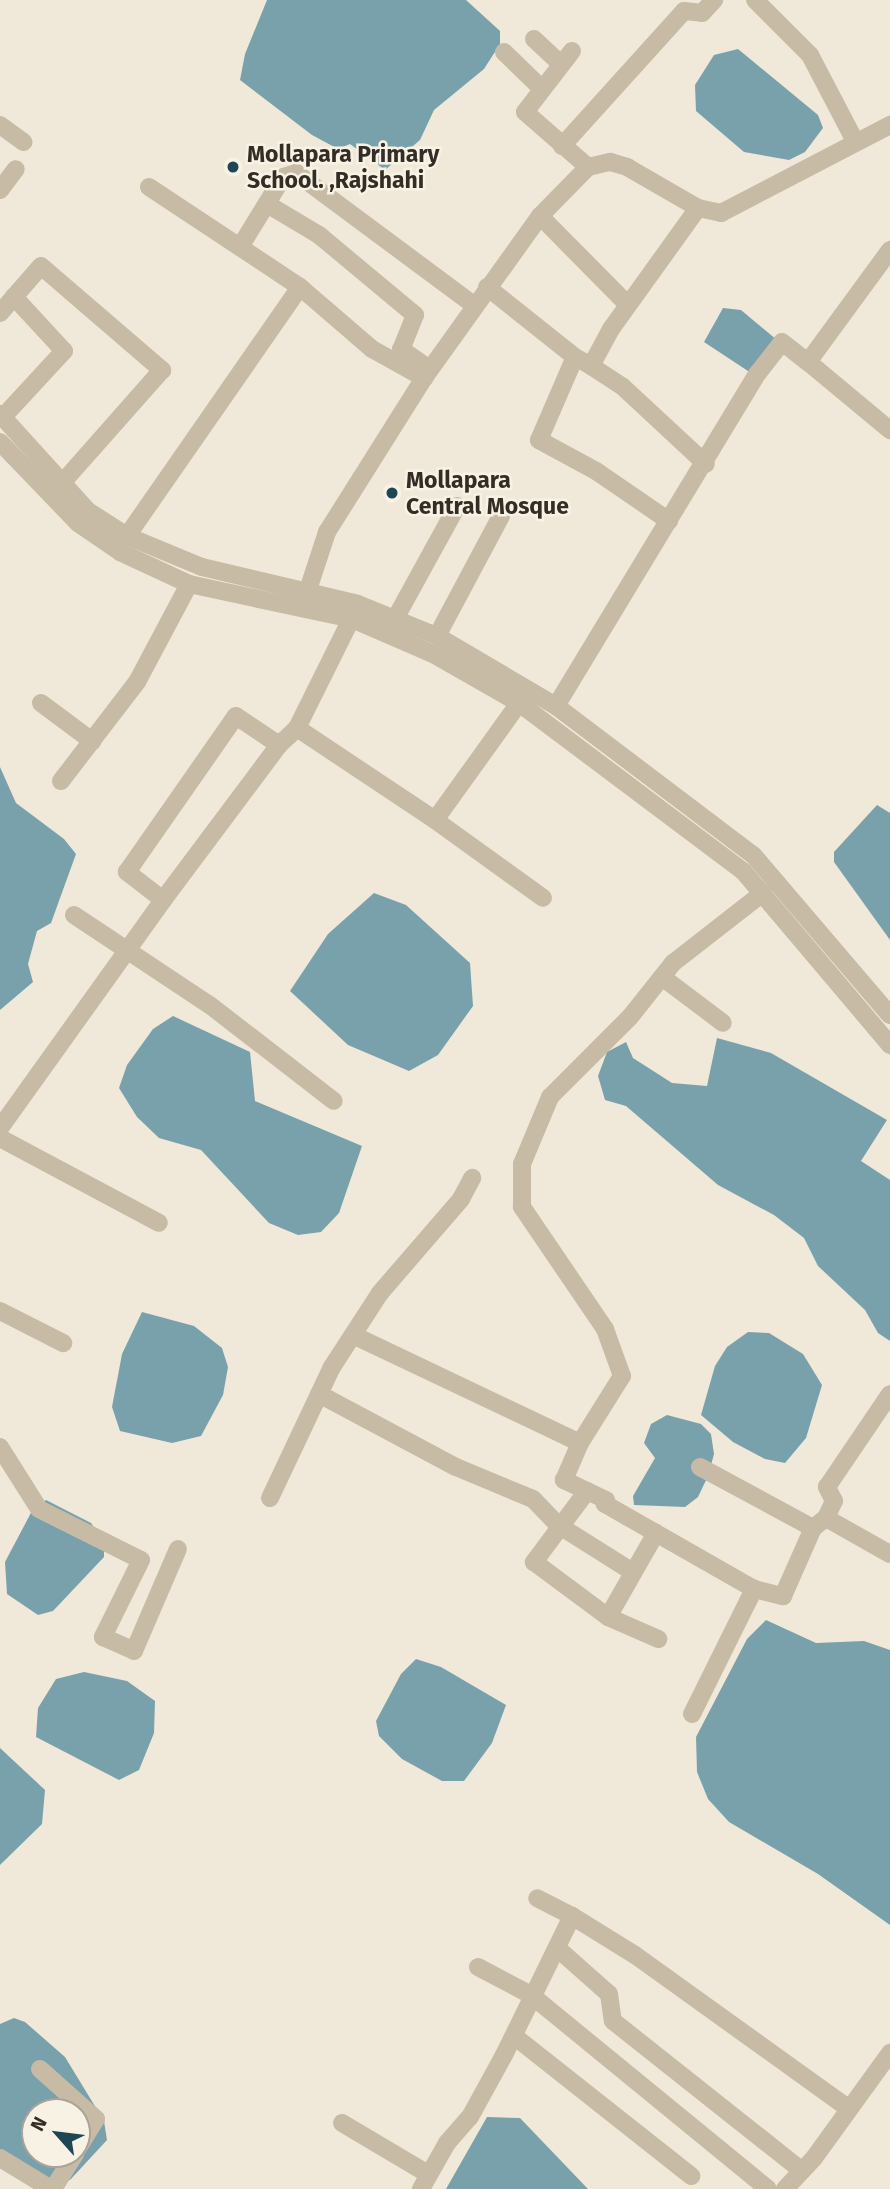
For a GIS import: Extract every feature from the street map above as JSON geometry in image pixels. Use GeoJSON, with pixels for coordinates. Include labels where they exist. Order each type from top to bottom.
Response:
{"type":"FeatureCollection","features":[{"type":"Feature","properties":{"kind":"street"},"geometry":{"type":"LineString","coordinates":[[562,146],[684,11],[702,13],[715,0]]}},
{"type":"Feature","properties":{"kind":"street"},"geometry":{"type":"LineString","coordinates":[[755,0],[810,55],[855,141]]}},
{"type":"Feature","properties":{"kind":"street"},"geometry":{"type":"LineString","coordinates":[[534,39],[567,58],[541,88],[525,112],[588,167]]}},
{"type":"Feature","properties":{"kind":"street"},"geometry":{"type":"LineString","coordinates":[[504,52],[541,88]]}},
{"type":"Feature","properties":{"kind":"street"},"geometry":{"type":"LineString","coordinates":[[0,125],[23,142]]}},
{"type":"Feature","properties":{"kind":"street"},"geometry":{"type":"LineString","coordinates":[[303,609],[307,589],[327,532],[427,374],[540,216],[588,167],[610,162],[627,167],[698,208],[721,213],[890,125]]}},
{"type":"Feature","properties":{"kind":"street"},"geometry":{"type":"LineString","coordinates":[[0,190],[16,169]]}},
{"type":"Feature","properties":{"kind":"street"},"geometry":{"type":"LineString","coordinates":[[240,247],[283,177],[296,173],[474,305]]}},
{"type":"Feature","properties":{"kind":"street"},"geometry":{"type":"LineString","coordinates":[[149,187],[300,287],[372,349],[427,374]]}},
{"type":"Feature","properties":{"kind":"street"},"geometry":{"type":"LineString","coordinates":[[267,204],[319,235],[415,315],[401,349],[427,374]]}},
{"type":"Feature","properties":{"kind":"street"},"geometry":{"type":"LineString","coordinates":[[669,521],[596,471],[539,440],[583,362],[698,208]]}},
{"type":"Feature","properties":{"kind":"street"},"geometry":{"type":"LineString","coordinates":[[540,216],[628,305]]}},
{"type":"Feature","properties":{"kind":"street"},"geometry":{"type":"LineString","coordinates":[[808,362],[890,250]]}},
{"type":"Feature","properties":{"kind":"street"},"geometry":{"type":"LineString","coordinates":[[0,313],[41,266],[162,370],[62,483]]}},
{"type":"Feature","properties":{"kind":"street"},"geometry":{"type":"LineString","coordinates":[[127,536],[300,287]]}},
{"type":"Feature","properties":{"kind":"street"},"geometry":{"type":"LineString","coordinates":[[487,287],[583,362],[623,387],[706,464]]}},
{"type":"Feature","properties":{"kind":"street"},"geometry":{"type":"LineString","coordinates":[[14,297],[64,351],[2,416],[88,510],[127,536],[202,567],[307,589],[355,612],[519,703],[648,796],[743,871],[890,1045]]}},
{"type":"Feature","properties":{"kind":"street"},"geometry":{"type":"LineString","coordinates":[[556,706],[706,464],[758,373],[782,342],[890,430]]}},
{"type":"Feature","properties":{"kind":"street"},"geometry":{"type":"LineString","coordinates":[[0,442],[78,523],[120,552],[190,584],[303,609],[355,612],[395,619],[437,636],[556,706],[754,856],[890,1015]]}},
{"type":"Feature","properties":{"kind":"street"},"geometry":{"type":"LineString","coordinates":[[395,619],[457,506]]}},
{"type":"Feature","properties":{"kind":"street"},"geometry":{"type":"LineString","coordinates":[[437,636],[501,516]]}},
{"type":"Feature","properties":{"kind":"street"},"geometry":{"type":"LineString","coordinates":[[61,781],[137,682],[190,584]]}},
{"type":"Feature","properties":{"kind":"street"},"geometry":{"type":"LineString","coordinates":[[0,1128],[163,900],[279,745],[297,728],[355,612]]}},
{"type":"Feature","properties":{"kind":"street"},"geometry":{"type":"LineString","coordinates":[[41,703],[92,741]]}},
{"type":"Feature","properties":{"kind":"street"},"geometry":{"type":"LineString","coordinates":[[435,820],[519,703]]}},
{"type":"Feature","properties":{"kind":"street"},"geometry":{"type":"LineString","coordinates":[[163,900],[127,872],[236,716],[279,745]]}},
{"type":"Feature","properties":{"kind":"street"},"geometry":{"type":"LineString","coordinates":[[297,728],[435,820],[543,898]]}},
{"type":"Feature","properties":{"kind":"street"},"geometry":{"type":"LineString","coordinates":[[763,893],[673,963],[630,1017],[550,1097],[522,1164],[522,1207],[605,1329],[622,1376],[580,1443],[564,1480],[754,1589],[783,1596],[834,1501],[827,1487],[890,1395]]}},
{"type":"Feature","properties":{"kind":"street"},"geometry":{"type":"LineString","coordinates":[[74,915],[211,1006],[334,1101]]}},
{"type":"Feature","properties":{"kind":"street"},"geometry":{"type":"LineString","coordinates":[[662,977],[723,1023]]}},
{"type":"Feature","properties":{"kind":"street"},"geometry":{"type":"LineString","coordinates":[[0,1138],[159,1223]]}},
{"type":"Feature","properties":{"kind":"street"},"geometry":{"type":"LineString","coordinates":[[270,1497],[319,1394],[380,1293],[461,1199],[472,1178]]}},
{"type":"Feature","properties":{"kind":"street"},"geometry":{"type":"LineString","coordinates":[[0,1311],[62,1343]]}},
{"type":"Feature","properties":{"kind":"street"},"geometry":{"type":"LineString","coordinates":[[355,1336],[580,1443]]}},
{"type":"Feature","properties":{"kind":"street"},"geometry":{"type":"LineString","coordinates":[[319,1394],[478,1478],[533,1499],[558,1525],[633,1572]]}},
{"type":"Feature","properties":{"kind":"street"},"geometry":{"type":"LineString","coordinates":[[0,1447],[39,1509],[141,1560],[103,1637],[134,1651],[178,1549]]}},
{"type":"Feature","properties":{"kind":"street"},"geometry":{"type":"LineString","coordinates":[[700,1467],[890,1554]]}},
{"type":"Feature","properties":{"kind":"street"},"geometry":{"type":"LineString","coordinates":[[587,1491],[558,1525],[534,1562],[608,1617],[658,1639]]}},
{"type":"Feature","properties":{"kind":"street"},"geometry":{"type":"LineString","coordinates":[[608,1617],[656,1533]]}},
{"type":"Feature","properties":{"kind":"street"},"geometry":{"type":"LineString","coordinates":[[692,1714],[754,1589]]}},
{"type":"Feature","properties":{"kind":"street"},"geometry":{"type":"LineString","coordinates":[[537,1898],[635,1955],[848,2108]]}},
{"type":"Feature","properties":{"kind":"street"},"geometry":{"type":"LineString","coordinates":[[342,2123],[425,2182],[470,2117],[514,2036],[531,1995],[572,1916]]}},
{"type":"Feature","properties":{"kind":"street"},"geometry":{"type":"LineString","coordinates":[[557,1948],[608,1994],[613,2021],[802,2171]]}},
{"type":"Feature","properties":{"kind":"street"},"geometry":{"type":"LineString","coordinates":[[478,1967],[531,1995],[768,2189]]}},
{"type":"Feature","properties":{"kind":"street"},"geometry":{"type":"LineString","coordinates":[[514,2036],[691,2176]]}},
{"type":"Feature","properties":{"kind":"street"},"geometry":{"type":"LineString","coordinates":[[785,2189],[802,2171],[890,2053]]}},
{"type":"Feature","properties":{"kind":"street"},"geometry":{"type":"LineString","coordinates":[[40,2069],[72,2098]]}},
{"type":"Feature","properties":{"kind":"street"},"geometry":{"type":"LineString","coordinates":[[0,2158],[52,2189],[66,2168]]}},
{"type":"Feature","properties":{"kind":"water"},"geometry":{"type":"Polygon","coordinates":[[[267,0],[466,0],[500,31],[500,44],[484,69],[434,110],[420,140],[385,170],[350,144],[338,149],[312,135],[240,80],[245,54],[267,0]]]}},
{"type":"Feature","properties":{"kind":"water"},"geometry":{"type":"Polygon","coordinates":[[[738,49],[818,115],[823,128],[805,152],[789,160],[744,152],[696,111],[695,85],[714,55],[738,49]]]}},
{"type":"Feature","properties":{"kind":"water"},"geometry":{"type":"Polygon","coordinates":[[[723,308],[741,310],[777,340],[751,373],[704,342],[723,308]]]}},
{"type":"Feature","properties":{"kind":"water"},"geometry":{"type":"Polygon","coordinates":[[[0,767],[16,803],[64,839],[76,854],[51,923],[37,931],[28,964],[33,982],[0,1010],[0,767]]]}},
{"type":"Feature","properties":{"kind":"water"},"geometry":{"type":"Polygon","coordinates":[[[877,805],[890,813],[890,940],[834,862],[834,852],[877,805]]]}},
{"type":"Feature","properties":{"kind":"water"},"geometry":{"type":"Polygon","coordinates":[[[374,893],[406,905],[470,963],[473,1006],[438,1055],[409,1071],[348,1045],[290,991],[328,934],[374,893]]]}},
{"type":"Feature","properties":{"kind":"water"},"geometry":{"type":"Polygon","coordinates":[[[173,1016],[250,1052],[255,1101],[362,1146],[339,1213],[321,1232],[298,1235],[269,1223],[201,1150],[159,1138],[137,1117],[119,1088],[127,1065],[153,1029],[173,1016]]]}},
{"type":"Feature","properties":{"kind":"water"},"geometry":{"type":"Polygon","coordinates":[[[717,1038],[771,1053],[887,1120],[861,1161],[890,1180],[890,1341],[878,1333],[865,1310],[818,1266],[804,1238],[774,1215],[718,1185],[626,1106],[605,1100],[598,1076],[607,1052],[626,1042],[633,1058],[672,1083],[707,1086],[717,1038]]]}},
{"type":"Feature","properties":{"kind":"water"},"geometry":{"type":"Polygon","coordinates":[[[142,1312],[194,1326],[222,1348],[228,1367],[223,1395],[201,1436],[172,1443],[120,1431],[112,1407],[122,1354],[142,1312]]]}},
{"type":"Feature","properties":{"kind":"water"},"geometry":{"type":"Polygon","coordinates":[[[748,1332],[769,1333],[803,1354],[822,1385],[806,1438],[785,1463],[765,1459],[733,1442],[701,1415],[715,1366],[727,1347],[748,1332]]]}},
{"type":"Feature","properties":{"kind":"water"},"geometry":{"type":"Polygon","coordinates":[[[667,1415],[701,1424],[711,1434],[714,1454],[708,1476],[698,1497],[685,1507],[634,1505],[633,1496],[655,1458],[644,1443],[651,1424],[667,1415]]]}},
{"type":"Feature","properties":{"kind":"water"},"geometry":{"type":"Polygon","coordinates":[[[46,1500],[91,1523],[104,1542],[104,1557],[53,1611],[38,1615],[7,1594],[5,1562],[33,1509],[46,1500]]]}},
{"type":"Feature","properties":{"kind":"water"},"geometry":{"type":"Polygon","coordinates":[[[766,1620],[816,1643],[864,1641],[890,1650],[890,1925],[818,1874],[729,1822],[708,1799],[697,1772],[696,1737],[747,1639],[766,1620]]]}},
{"type":"Feature","properties":{"kind":"water"},"geometry":{"type":"Polygon","coordinates":[[[416,1659],[441,1667],[506,1705],[492,1743],[464,1781],[442,1781],[402,1759],[379,1736],[376,1721],[401,1674],[416,1659]]]}},
{"type":"Feature","properties":{"kind":"water"},"geometry":{"type":"Polygon","coordinates":[[[84,1672],[127,1681],[155,1701],[154,1733],[139,1770],[119,1780],[36,1737],[38,1708],[56,1679],[84,1672]]]}},
{"type":"Feature","properties":{"kind":"water"},"geometry":{"type":"Polygon","coordinates":[[[0,1748],[45,1790],[42,1824],[0,1865],[0,1748]]]}},
{"type":"Feature","properties":{"kind":"water"},"geometry":{"type":"Polygon","coordinates":[[[14,2018],[25,2022],[65,2057],[90,2098],[21,2098],[21,2165],[0,2156],[0,2024],[14,2018]]]}},
{"type":"Feature","properties":{"kind":"water"},"geometry":{"type":"Polygon","coordinates":[[[91,2100],[104,2121],[107,2140],[91,2157],[91,2100]]]}},
{"type":"Feature","properties":{"kind":"water"},"geometry":{"type":"Polygon","coordinates":[[[487,2117],[520,2118],[588,2189],[446,2189],[487,2117]]]}},
{"type":"Feature","properties":{"kind":"water"},"geometry":{"type":"Polygon","coordinates":[[[27,2168],[81,2168],[70,2180],[49,2178],[27,2168]]]}},
{"type":"Feature","properties":{"kind":"place","name":"Mollapara Primary School. ,Rajshahi"},"geometry":{"type":"Point","coordinates":[233,167]}},
{"type":"Feature","properties":{"kind":"place","name":"Mollapara Central Mosque"},"geometry":{"type":"Point","coordinates":[392,493]}}]}
